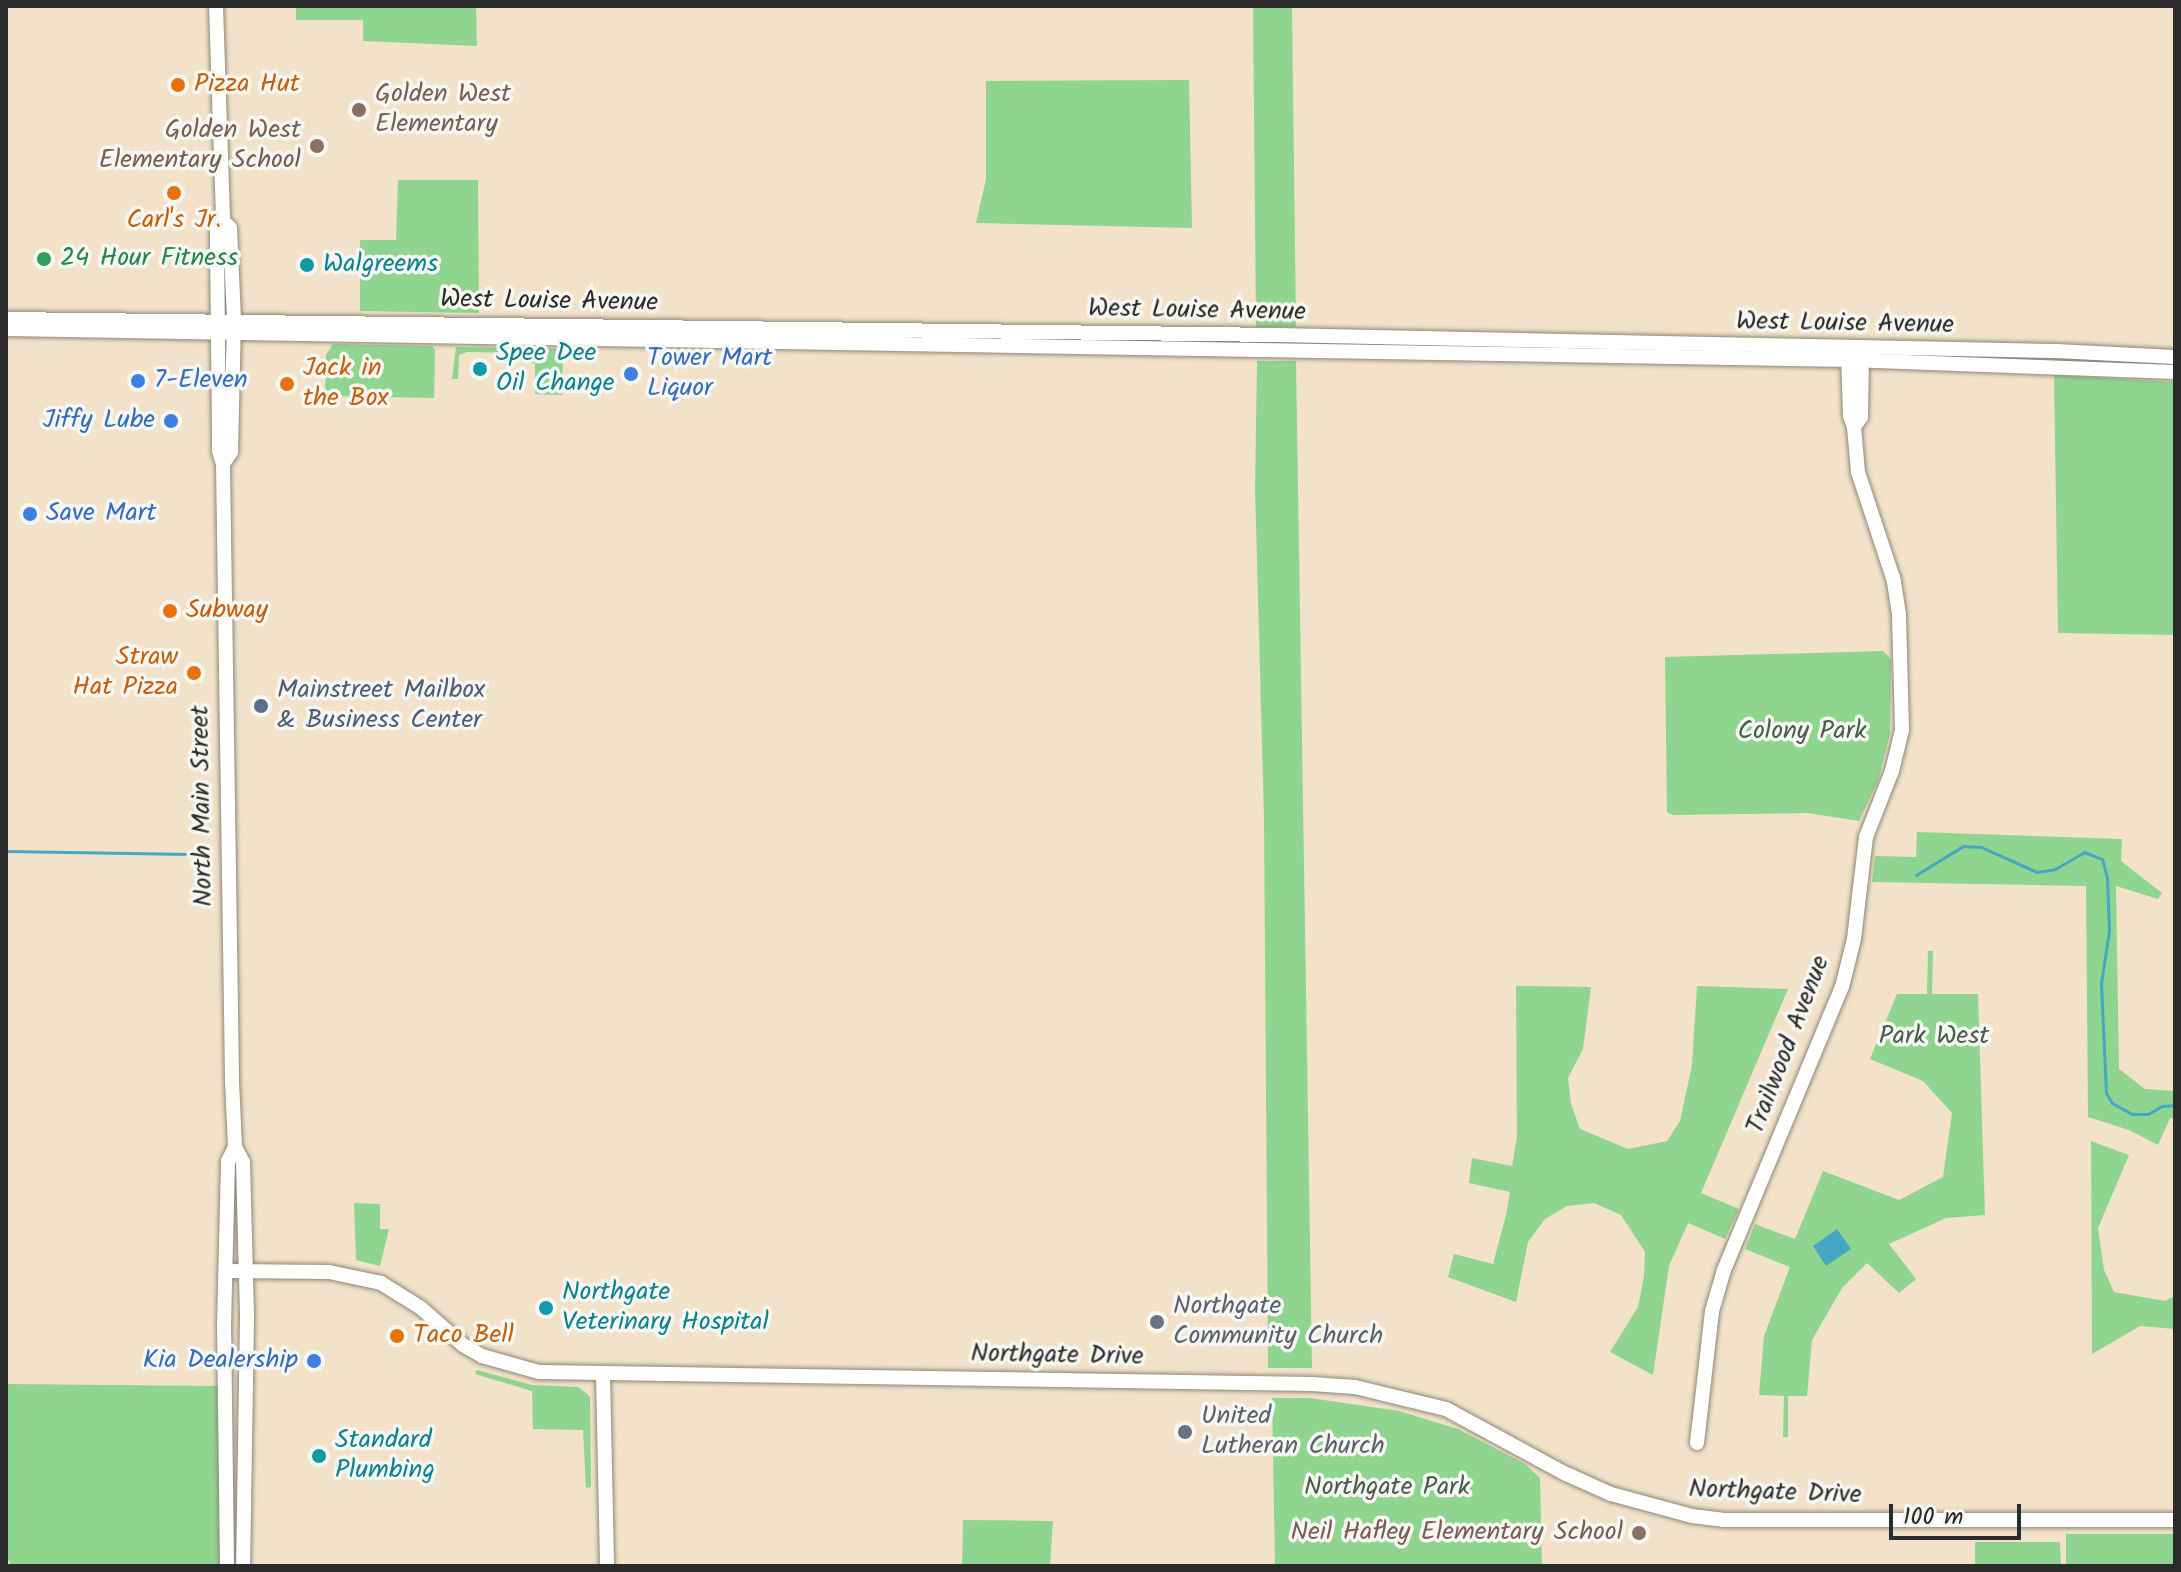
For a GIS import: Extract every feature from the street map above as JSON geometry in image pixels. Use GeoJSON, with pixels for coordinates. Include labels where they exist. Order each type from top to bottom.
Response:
{"type":"FeatureCollection","features":[{"type":"Feature","properties":{"kind":"main road","name":"North Main Street"},"geometry":{"type":"LineString","coordinates":[[216,6],[223,221],[230,228],[234,327],[231,452],[223,464]]}},
{"type":"Feature","properties":{"kind":"main road","name":"North Main Street"},"geometry":{"type":"LineString","coordinates":[[223,221],[217,227],[219,451],[223,464],[235,1147],[243,1162],[246,1272],[243,1566]]}},
{"type":"Feature","properties":{"kind":"main road"},"geometry":{"type":"LineString","coordinates":[[6,319],[218,327]]}},
{"type":"Feature","properties":{"kind":"main road"},"geometry":{"type":"LineString","coordinates":[[6,329],[218,327]]}},
{"type":"Feature","properties":{"kind":"main road","name":"West Louise Avenue"},"geometry":{"type":"LineString","coordinates":[[218,327],[1855,355],[2175,357]]}},
{"type":"Feature","properties":{"kind":"main road","name":"West Louise Avenue"},"geometry":{"type":"LineString","coordinates":[[1855,355],[2175,372]]}},
{"type":"Feature","properties":{"kind":"main road","name":"Trailwood Avenue"},"geometry":{"type":"LineString","coordinates":[[1697,1443],[1712,1311],[1724,1270],[1842,987],[1854,939],[1866,837],[1900,747],[1903,713],[1899,614],[1893,578],[1858,472],[1854,427],[1850,416],[1855,355]]}},
{"type":"Feature","properties":{"kind":"main road","name":"North Main Street"},"geometry":{"type":"LineString","coordinates":[[227,1566],[228,1161],[235,1147]]}},
{"type":"Feature","properties":{"kind":"main road","name":"Northgate Drive"},"geometry":{"type":"LineString","coordinates":[[227,1271],[329,1272],[362,1278],[397,1291],[463,1345],[482,1356],[539,1372],[1058,1379],[1355,1387],[1446,1409],[1564,1473],[1611,1494],[1692,1516],[1739,1520],[2175,1520]]}},
{"type":"Feature","properties":{"kind":"main road"},"geometry":{"type":"LineString","coordinates":[[603,1374],[607,1566]]}},
{"type":"Feature","properties":{"kind":"green space"},"geometry":{"type":"Polygon","coordinates":[[[296,6],[476,6],[477,46],[363,41],[363,20],[296,20],[296,6]]]}},
{"type":"Feature","properties":{"kind":"green space"},"geometry":{"type":"Polygon","coordinates":[[[1253,6],[1292,6],[1296,327],[1256,327],[1253,6]]]}},
{"type":"Feature","properties":{"kind":"green space"},"geometry":{"type":"Polygon","coordinates":[[[1189,80],[1192,228],[976,223],[986,179],[986,81],[1189,80]]]}},
{"type":"Feature","properties":{"kind":"green space"},"geometry":{"type":"Polygon","coordinates":[[[398,180],[478,180],[479,313],[360,311],[360,240],[396,240],[398,180]]]}},
{"type":"Feature","properties":{"kind":"green space"},"geometry":{"type":"Polygon","coordinates":[[[333,344],[432,346],[435,350],[434,398],[325,396],[326,355],[333,344]]]}},
{"type":"Feature","properties":{"kind":"green space"},"geometry":{"type":"Polygon","coordinates":[[[456,347],[597,349],[596,358],[563,354],[562,395],[535,394],[535,363],[528,363],[528,353],[467,352],[459,355],[458,379],[452,379],[456,347]]]}},
{"type":"Feature","properties":{"kind":"green space"},"geometry":{"type":"Polygon","coordinates":[[[1257,361],[1296,361],[1312,1368],[1268,1368],[1264,817],[1255,489],[1257,361]]]}},
{"type":"Feature","properties":{"kind":"green space"},"geometry":{"type":"Polygon","coordinates":[[[2054,375],[2175,382],[2175,635],[2058,633],[2054,375]]]}},
{"type":"Feature","properties":{"kind":"green space","name":"Colony Park"},"geometry":{"type":"Polygon","coordinates":[[[1883,651],[1891,659],[1890,734],[1878,781],[1859,821],[1808,813],[1673,815],[1667,812],[1665,657],[1883,651]]]}},
{"type":"Feature","properties":{"kind":"green space"},"geometry":{"type":"Polygon","coordinates":[[[1917,832],[2122,839],[2121,861],[2162,893],[2158,899],[2116,886],[2119,1069],[2145,1089],[2175,1091],[2175,1119],[2170,1118],[2158,1145],[2129,1130],[2088,1117],[2086,886],[1872,882],[1875,856],[1916,857],[1917,832]]]}},
{"type":"Feature","properties":{"kind":"green space","name":"Park West"},"geometry":{"type":"Polygon","coordinates":[[[1928,951],[1933,951],[1932,994],[1978,994],[1985,1215],[1946,1218],[1889,1244],[1916,1279],[1899,1293],[1867,1263],[1842,1288],[1812,1340],[1807,1396],[1788,1396],[1788,1437],[1783,1437],[1784,1396],[1759,1395],[1764,1336],[1790,1267],[1745,1249],[1755,1224],[1795,1239],[1823,1171],[1899,1200],[1943,1177],[1952,1113],[1923,1081],[1870,1059],[1897,994],[1927,994],[1928,951]]]}},
{"type":"Feature","properties":{"kind":"green space"},"geometry":{"type":"Polygon","coordinates":[[[1516,986],[1591,987],[1583,1049],[1568,1078],[1571,1104],[1580,1129],[1628,1149],[1667,1141],[1680,1121],[1692,1065],[1697,986],[1788,989],[1701,1193],[1739,1209],[1725,1239],[1688,1223],[1669,1266],[1653,1375],[1610,1352],[1638,1307],[1644,1276],[1645,1252],[1621,1215],[1594,1203],[1567,1206],[1545,1219],[1528,1242],[1516,1302],[1448,1277],[1454,1254],[1493,1264],[1506,1215],[1510,1192],[1469,1183],[1472,1158],[1512,1166],[1517,1137],[1516,986]]]}},
{"type":"Feature","properties":{"kind":"green space"},"geometry":{"type":"Polygon","coordinates":[[[2091,1141],[2129,1155],[2098,1228],[2104,1270],[2114,1292],[2165,1301],[2175,1296],[2175,1329],[2140,1326],[2092,1354],[2091,1141]]]}},
{"type":"Feature","properties":{"kind":"green space"},"geometry":{"type":"Polygon","coordinates":[[[354,1203],[380,1204],[380,1229],[389,1229],[380,1266],[356,1260],[354,1203]]]}},
{"type":"Feature","properties":{"kind":"green space"},"geometry":{"type":"Polygon","coordinates":[[[477,1370],[532,1385],[578,1387],[590,1397],[591,1487],[586,1488],[583,1430],[533,1429],[532,1391],[475,1374],[477,1370]]]}},
{"type":"Feature","properties":{"kind":"green space"},"geometry":{"type":"Polygon","coordinates":[[[6,1384],[219,1386],[220,1566],[12,1566],[6,1557],[6,1384]]]}},
{"type":"Feature","properties":{"kind":"green space","name":"Northgate Park"},"geometry":{"type":"Polygon","coordinates":[[[1272,1398],[1310,1398],[1399,1411],[1458,1429],[1525,1464],[1540,1478],[1542,1566],[1275,1566],[1272,1398]]]}},
{"type":"Feature","properties":{"kind":"green space"},"geometry":{"type":"Polygon","coordinates":[[[963,1520],[1053,1521],[1050,1566],[962,1566],[963,1520]]]}},
{"type":"Feature","properties":{"kind":"green space"},"geometry":{"type":"Polygon","coordinates":[[[2066,1534],[2175,1534],[2175,1566],[2066,1566],[2066,1534]]]}},
{"type":"Feature","properties":{"kind":"green space"},"geometry":{"type":"Polygon","coordinates":[[[1975,1542],[2060,1542],[2061,1566],[1975,1566],[1975,1542]]]}},
{"type":"Feature","properties":{"kind":"water"},"geometry":{"type":"Polygon","coordinates":[[[1837,1229],[1851,1249],[1826,1266],[1813,1246],[1837,1229]]]}},
{"type":"Feature","properties":{"kind":"waterway"},"geometry":{"type":"LineString","coordinates":[[1916,875],[1963,846],[1981,847],[2037,872],[2055,869],[2084,852],[2102,859],[2107,878],[2109,931],[2101,983],[2106,1093],[2112,1103],[2132,1114],[2148,1114],[2162,1106],[2175,1105]]}},
{"type":"Feature","properties":{"kind":"waterway"},"geometry":{"type":"LineString","coordinates":[[6,851],[205,854]]}},
{"type":"Feature","properties":{"kind":"place","name":"Pizza Hut"},"geometry":{"type":"Point","coordinates":[178,85]}},
{"type":"Feature","properties":{"kind":"place","name":"Golden West Elementary"},"geometry":{"type":"Point","coordinates":[359,110]}},
{"type":"Feature","properties":{"kind":"place","name":"Golden West Elementary School"},"geometry":{"type":"Point","coordinates":[317,146]}},
{"type":"Feature","properties":{"kind":"place","name":"Carl's Jr."},"geometry":{"type":"Point","coordinates":[174,193]}},
{"type":"Feature","properties":{"kind":"place","name":"24 Hour Fitness"},"geometry":{"type":"Point","coordinates":[44,259]}},
{"type":"Feature","properties":{"kind":"place","name":"Walgreems"},"geometry":{"type":"Point","coordinates":[307,265]}},
{"type":"Feature","properties":{"kind":"place","name":"Spee Dee Oil Change"},"geometry":{"type":"Point","coordinates":[480,369]}},
{"type":"Feature","properties":{"kind":"place","name":"Tower Mart Liquor"},"geometry":{"type":"Point","coordinates":[631,374]}},
{"type":"Feature","properties":{"kind":"place","name":"7-Eleven"},"geometry":{"type":"Point","coordinates":[138,381]}},
{"type":"Feature","properties":{"kind":"place","name":"Jack in the Box"},"geometry":{"type":"Point","coordinates":[287,384]}},
{"type":"Feature","properties":{"kind":"place","name":"Jiffy Lube"},"geometry":{"type":"Point","coordinates":[171,421]}},
{"type":"Feature","properties":{"kind":"place","name":"Save Mart"},"geometry":{"type":"Point","coordinates":[30,514]}},
{"type":"Feature","properties":{"kind":"place","name":"Subway"},"geometry":{"type":"Point","coordinates":[170,611]}},
{"type":"Feature","properties":{"kind":"place","name":"Straw Hat Pizza"},"geometry":{"type":"Point","coordinates":[194,673]}},
{"type":"Feature","properties":{"kind":"place","name":"Mainstreet Mailbox & Business Center"},"geometry":{"type":"Point","coordinates":[261,706]}},
{"type":"Feature","properties":{"kind":"place","name":"Northgate Veterinary Hospital"},"geometry":{"type":"Point","coordinates":[546,1308]}},
{"type":"Feature","properties":{"kind":"place","name":"Northgate Community Church"},"geometry":{"type":"Point","coordinates":[1157,1322]}},
{"type":"Feature","properties":{"kind":"place","name":"Taco Bell"},"geometry":{"type":"Point","coordinates":[397,1336]}},
{"type":"Feature","properties":{"kind":"place","name":"Kia Dealership"},"geometry":{"type":"Point","coordinates":[314,1361]}},
{"type":"Feature","properties":{"kind":"place","name":"United Lutheran Church"},"geometry":{"type":"Point","coordinates":[1185,1432]}},
{"type":"Feature","properties":{"kind":"place","name":"Standard Plumbing"},"geometry":{"type":"Point","coordinates":[319,1456]}},
{"type":"Feature","properties":{"kind":"place","name":"Neil Hafley Elementary School"},"geometry":{"type":"Point","coordinates":[1639,1533]}}]}
